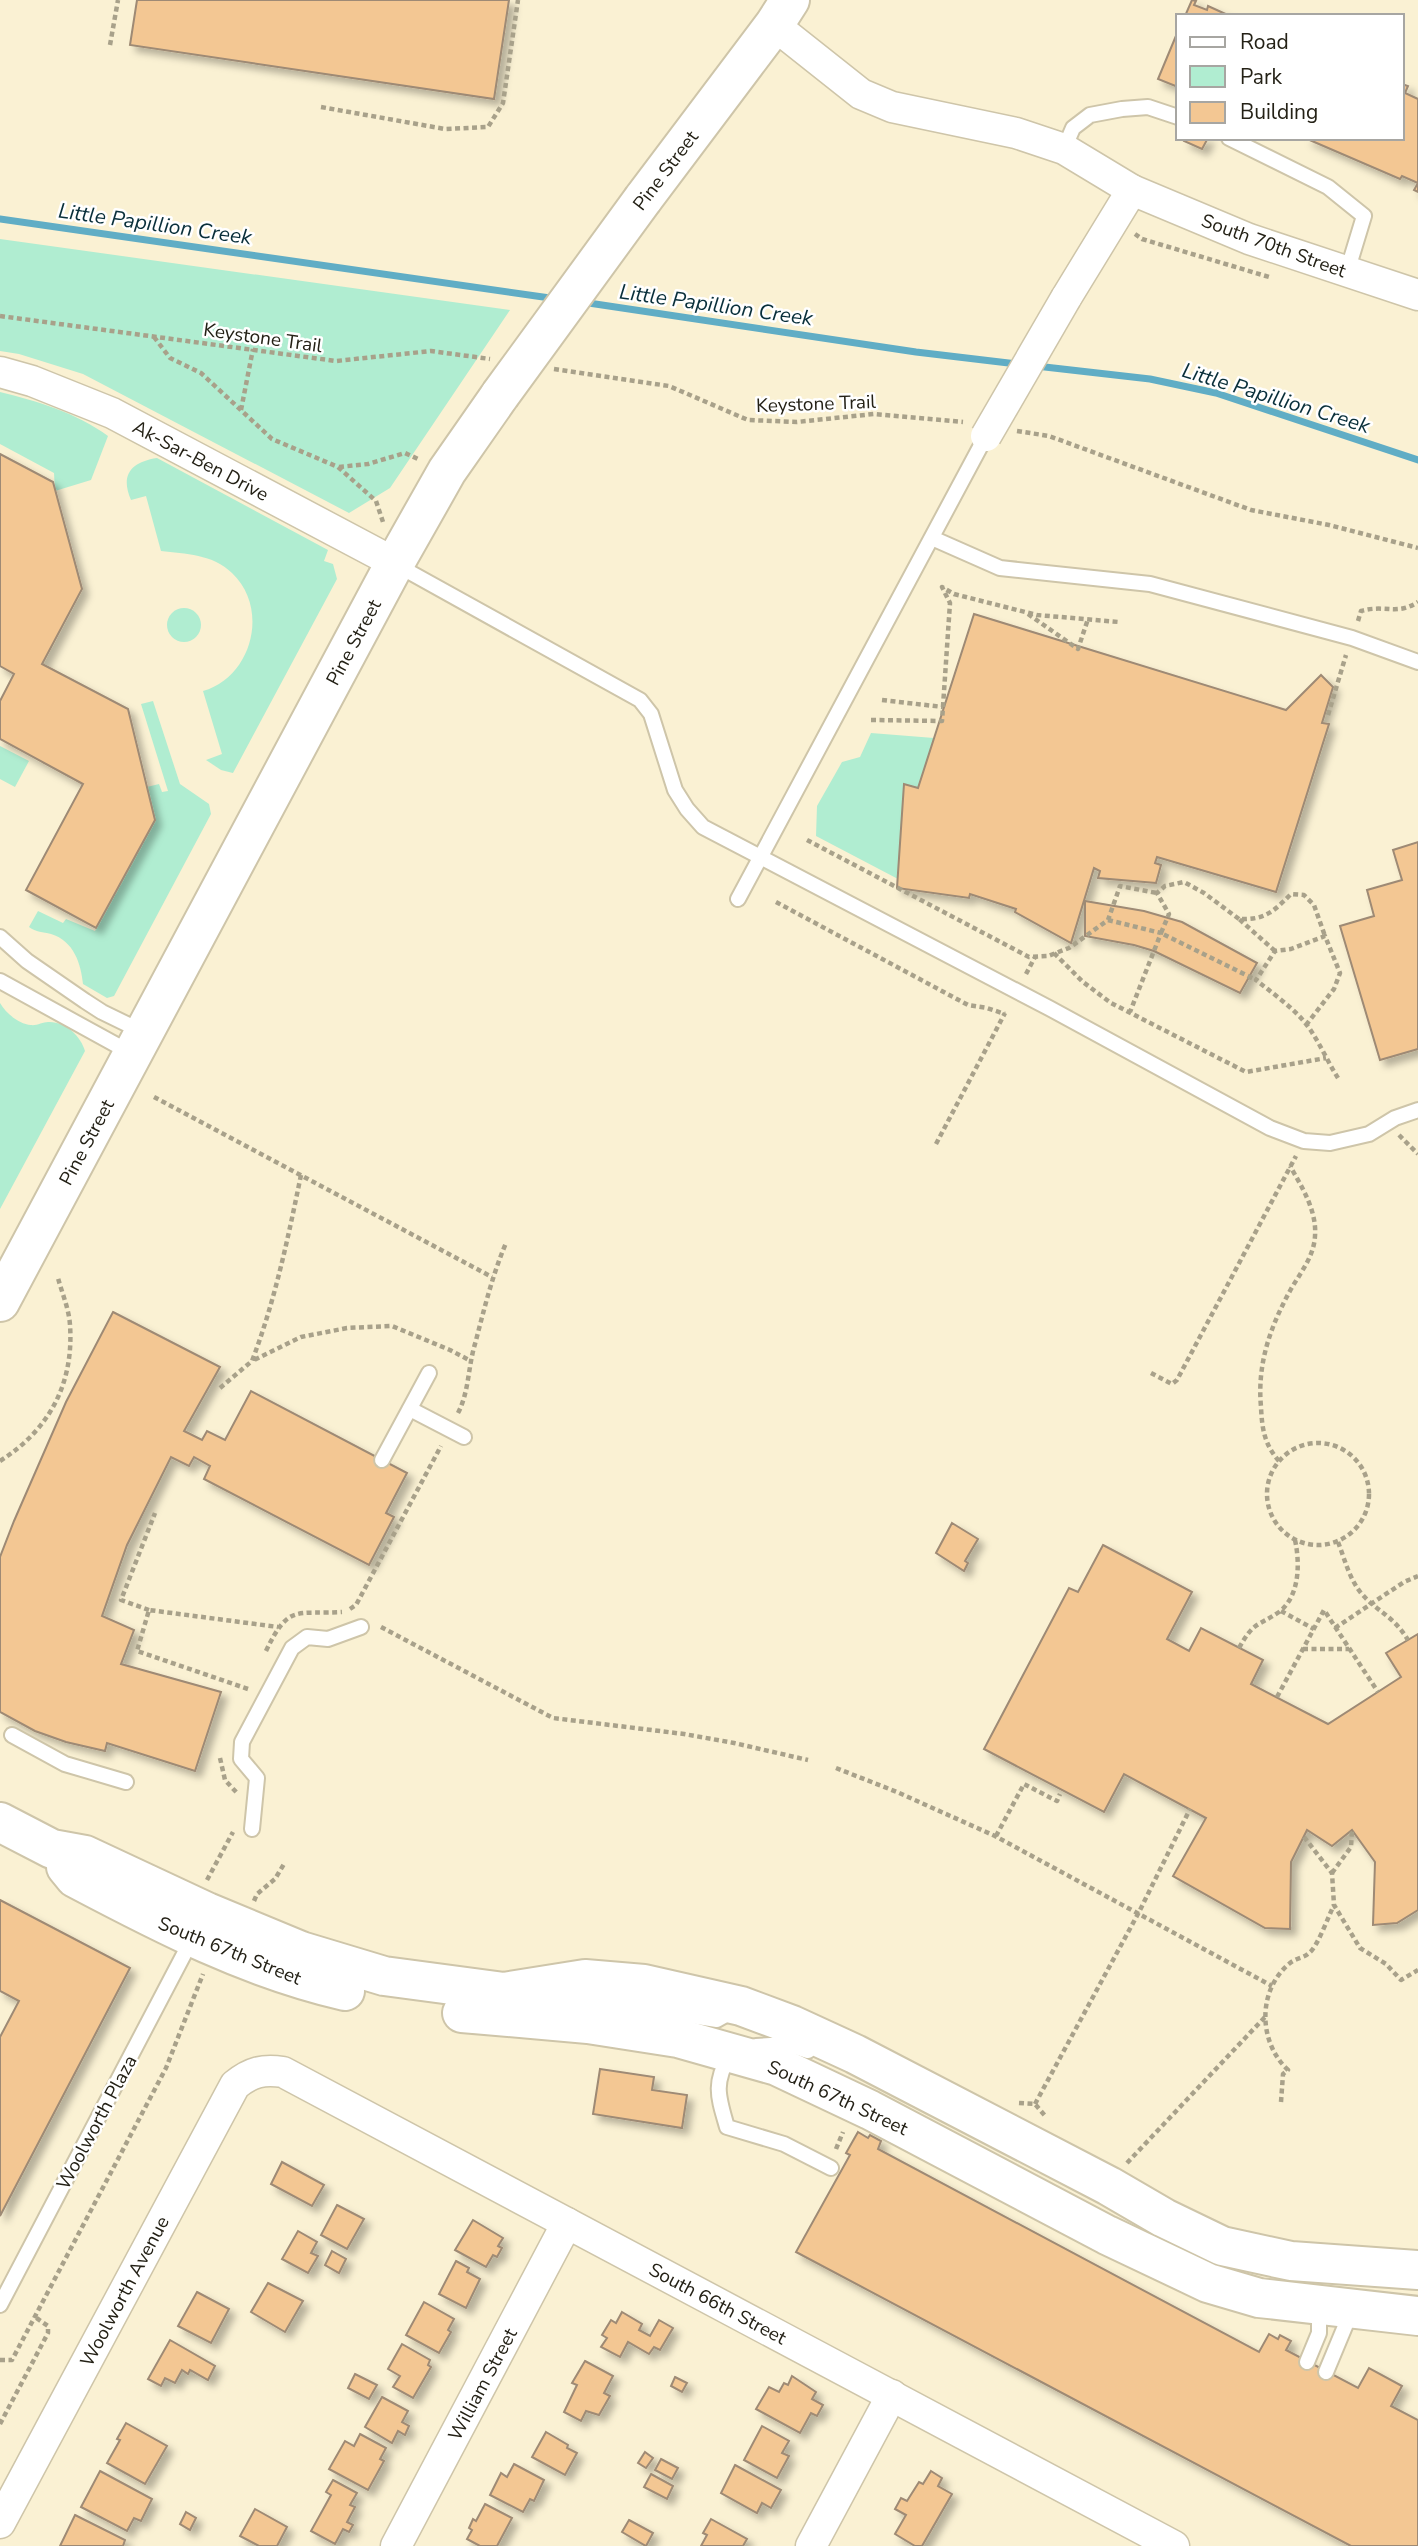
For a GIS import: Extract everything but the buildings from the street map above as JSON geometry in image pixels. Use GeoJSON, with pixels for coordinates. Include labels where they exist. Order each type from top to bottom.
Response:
{"type":"FeatureCollection","features":[{"type":"Feature","properties":{"kind":"main road","name":"Pine Street"},"geometry":{"type":"LineString","coordinates":[[0,1302],[395,564],[498,378],[643,199],[787,8]]}},
{"type":"Feature","properties":{"kind":"main road","name":"South 67th Street"},"geometry":{"type":"LineString","coordinates":[[0,1822],[52,1849],[85,1855],[206,1912],[301,1951],[384,1976],[504,1992],[584,1979],[644,1984],[741,2006],[792,2025],[855,2054],[1222,2246],[1281,2259],[1418,2270]]}},
{"type":"Feature","properties":{"kind":"main road","name":"South 67th Street"},"geometry":{"type":"LineString","coordinates":[[52,1849],[75,1878],[199,1953],[324,1986],[423,2008],[587,2024],[678,2038],[731,2052],[777,2066],[870,2110],[1107,2235],[1208,2283],[1243,2294],[1336,2308],[1418,2316]]}},
{"type":"Feature","properties":{"kind":"main road"},"geometry":{"type":"LineString","coordinates":[[1157,2259],[1191,2260],[1272,2275],[1308,2278],[1338,2264]]}},
{"type":"Feature","properties":{"kind":"street","name":"South 70th Street"},"geometry":{"type":"LineString","coordinates":[[787,8],[861,94],[892,107],[1016,133],[1064,149],[1132,190],[1249,239],[1418,295]]}},
{"type":"Feature","properties":{"kind":"street"},"geometry":{"type":"LineString","coordinates":[[989,429],[1132,190]]}},
{"type":"Feature","properties":{"kind":"street","name":"Ak-Sar-Ben Drive"},"geometry":{"type":"LineString","coordinates":[[0,372],[45,385],[112,413],[395,564]]}},
{"type":"Feature","properties":{"kind":"street","name":"South 66th Street"},"geometry":{"type":"LineString","coordinates":[[259,2071],[283,2072],[1174,2546]]}},
{"type":"Feature","properties":{"kind":"street","name":"Woolworth Avenue"},"geometry":{"type":"LineString","coordinates":[[0,2523],[235,2085],[259,2071]]}},
{"type":"Feature","properties":{"kind":"street","name":"William Street"},"geometry":{"type":"LineString","coordinates":[[396,2546],[567,2223]]}},
{"type":"Feature","properties":{"kind":"street"},"geometry":{"type":"LineString","coordinates":[[811,2546],[892,2395]]}},
{"type":"Feature","properties":{"kind":"lane"},"geometry":{"type":"LineString","coordinates":[[1064,149],[1073,128],[1090,116],[1148,107],[1176,116]]}},
{"type":"Feature","properties":{"kind":"lane"},"geometry":{"type":"LineString","coordinates":[[1233,140],[1328,187],[1364,216],[1346,272]]}},
{"type":"Feature","properties":{"kind":"lane"},"geometry":{"type":"LineString","coordinates":[[738,899],[989,429]]}},
{"type":"Feature","properties":{"kind":"lane"},"geometry":{"type":"LineString","coordinates":[[932,538],[1000,568],[1150,583],[1352,638],[1418,662]]}},
{"type":"Feature","properties":{"kind":"lane"},"geometry":{"type":"LineString","coordinates":[[395,564],[640,700],[651,714],[675,790],[687,809],[703,827],[761,858],[1017,991],[1270,1128],[1304,1141],[1331,1143],[1369,1134],[1395,1118],[1418,1110]]}},
{"type":"Feature","properties":{"kind":"lane"},"geometry":{"type":"LineString","coordinates":[[0,937],[27,961],[102,1012],[139,1043]]}},
{"type":"Feature","properties":{"kind":"lane"},"geometry":{"type":"LineString","coordinates":[[0,981],[139,1043]]}},
{"type":"Feature","properties":{"kind":"lane"},"geometry":{"type":"LineString","coordinates":[[382,1460],[429,1373]]}},
{"type":"Feature","properties":{"kind":"lane"},"geometry":{"type":"LineString","coordinates":[[410,1409],[464,1437]]}},
{"type":"Feature","properties":{"kind":"lane"},"geometry":{"type":"LineString","coordinates":[[252,1829],[257,1778],[241,1759],[243,1742],[292,1648],[307,1637],[328,1639],[361,1627]]}},
{"type":"Feature","properties":{"kind":"lane"},"geometry":{"type":"LineString","coordinates":[[12,1735],[65,1764],[126,1782]]}},
{"type":"Feature","properties":{"kind":"lane","name":"Woolworth Plaza"},"geometry":{"type":"LineString","coordinates":[[0,2305],[199,1953]]}},
{"type":"Feature","properties":{"kind":"lane"},"geometry":{"type":"LineString","coordinates":[[526,2018],[555,2001],[603,2002],[717,2021],[741,2006]]}},
{"type":"Feature","properties":{"kind":"lane"},"geometry":{"type":"LineString","coordinates":[[817,2054],[787,2044],[763,2045],[731,2052],[723,2067],[717,2093],[727,2127],[784,2144],[831,2168]]}},
{"type":"Feature","properties":{"kind":"lane"},"geometry":{"type":"LineString","coordinates":[[893,2090],[993,2138],[1034,2147]]}},
{"type":"Feature","properties":{"kind":"lane"},"geometry":{"type":"LineString","coordinates":[[1307,2362],[1319,2333],[1336,2308]]}},
{"type":"Feature","properties":{"kind":"lane"},"geometry":{"type":"LineString","coordinates":[[1326,2372],[1336,2308]]}},
{"type":"Feature","properties":{"kind":"path"},"geometry":{"type":"LineString","coordinates":[[110,45],[118,0]]}},
{"type":"Feature","properties":{"kind":"path"},"geometry":{"type":"LineString","coordinates":[[321,107],[444,129],[488,127],[503,103],[518,0]]}},
{"type":"Feature","properties":{"kind":"path","name":"Keystone Trail"},"geometry":{"type":"LineString","coordinates":[[0,316],[336,361],[431,351],[498,378]]}},
{"type":"Feature","properties":{"kind":"path"},"geometry":{"type":"LineString","coordinates":[[153,337],[170,358],[201,373],[272,439],[338,467],[376,500],[395,564]]}},
{"type":"Feature","properties":{"kind":"path"},"geometry":{"type":"LineString","coordinates":[[241,411],[253,349]]}},
{"type":"Feature","properties":{"kind":"path","name":"Keystone Trail"},"geometry":{"type":"LineString","coordinates":[[548,368],[669,386],[748,420],[797,422],[874,414],[944,418],[989,429],[1049,436],[1251,510],[1329,525],[1418,548]]}},
{"type":"Feature","properties":{"kind":"path"},"geometry":{"type":"LineString","coordinates":[[338,467],[368,464],[405,453],[447,471]]}},
{"type":"Feature","properties":{"kind":"path"},"geometry":{"type":"LineString","coordinates":[[871,720],[942,721],[950,603],[943,587],[954,594],[1037,615],[1119,622]]}},
{"type":"Feature","properties":{"kind":"path"},"geometry":{"type":"LineString","coordinates":[[1025,612],[1079,649],[1088,619]]}},
{"type":"Feature","properties":{"kind":"path"},"geometry":{"type":"LineString","coordinates":[[882,700],[943,707]]}},
{"type":"Feature","properties":{"kind":"path"},"geometry":{"type":"LineString","coordinates":[[807,840],[1029,957],[1069,948],[1108,920],[1120,886],[1157,893]]}},
{"type":"Feature","properties":{"kind":"path"},"geometry":{"type":"LineString","coordinates":[[1157,893],[1165,886],[1184,881],[1239,919],[1275,951],[1291,949],[1325,936]]}},
{"type":"Feature","properties":{"kind":"path"},"geometry":{"type":"LineString","coordinates":[[1130,1012],[1168,914],[1157,893]]}},
{"type":"Feature","properties":{"kind":"path"},"geometry":{"type":"LineString","coordinates":[[1239,919],[1257,919],[1275,911],[1291,894],[1304,895],[1314,905],[1340,973],[1334,989],[1306,1025]]}},
{"type":"Feature","properties":{"kind":"path"},"geometry":{"type":"LineString","coordinates":[[776,902],[968,1005],[987,1007],[1005,1014]]}},
{"type":"Feature","properties":{"kind":"path"},"geometry":{"type":"LineString","coordinates":[[1108,920],[1161,933],[1256,980],[1290,1008],[1312,1032],[1338,1078]]}},
{"type":"Feature","properties":{"kind":"path"},"geometry":{"type":"LineString","coordinates":[[1256,980],[1275,951]]}},
{"type":"Feature","properties":{"kind":"path"},"geometry":{"type":"LineString","coordinates":[[1054,953],[1111,1003],[1246,1072],[1325,1058]]}},
{"type":"Feature","properties":{"kind":"path"},"geometry":{"type":"LineString","coordinates":[[936,1144],[1035,957]]}},
{"type":"Feature","properties":{"kind":"path"},"geometry":{"type":"LineString","coordinates":[[154,1097],[492,1277]]}},
{"type":"Feature","properties":{"kind":"path"},"geometry":{"type":"LineString","coordinates":[[1151,1373],[1172,1384],[1177,1380],[1290,1166],[1310,1206],[1315,1236],[1312,1253],[1272,1327],[1262,1359],[1259,1389],[1262,1428],[1266,1443],[1279,1461]]}},
{"type":"Feature","properties":{"kind":"path"},"geometry":{"type":"LineString","coordinates":[[252,1361],[283,1262],[301,1175]]}},
{"type":"Feature","properties":{"kind":"path"},"geometry":{"type":"LineString","coordinates":[[263,1657],[278,1627],[292,1615],[317,1611],[340,1613],[356,1605],[463,1403],[484,1309],[490,1296],[492,1277],[506,1244]]}},
{"type":"Feature","properties":{"kind":"path"},"geometry":{"type":"LineString","coordinates":[[0,1461],[21,1448],[39,1430],[55,1404],[67,1372],[70,1322],[58,1278]]}},
{"type":"Feature","properties":{"kind":"path"},"geometry":{"type":"LineString","coordinates":[[220,1388],[252,1361],[301,1337],[347,1328],[392,1326],[471,1362]]}},
{"type":"Feature","properties":{"kind":"path"},"geometry":{"type":"LineString","coordinates":[[1324,1443],[1340,1447],[1359,1464],[1369,1486],[1369,1503],[1364,1519],[1353,1533],[1338,1542],[1322,1546],[1304,1544],[1294,1539],[1277,1525],[1269,1509],[1267,1492],[1271,1475],[1279,1461],[1292,1450],[1308,1444],[1324,1443]]}},
{"type":"Feature","properties":{"kind":"path"},"geometry":{"type":"LineString","coordinates":[[155,1513],[121,1600],[149,1611],[278,1627]]}},
{"type":"Feature","properties":{"kind":"path"},"geometry":{"type":"LineString","coordinates":[[1239,1648],[1253,1626],[1280,1611],[1292,1595],[1298,1575],[1299,1556],[1294,1539]]}},
{"type":"Feature","properties":{"kind":"path"},"geometry":{"type":"LineString","coordinates":[[1338,1542],[1349,1574],[1360,1592],[1371,1604],[1394,1619],[1408,1640]]}},
{"type":"Feature","properties":{"kind":"path"},"geometry":{"type":"LineString","coordinates":[[1335,1628],[1404,1582],[1418,1576]]}},
{"type":"Feature","properties":{"kind":"path"},"geometry":{"type":"LineString","coordinates":[[1277,1697],[1324,1610],[1378,1692]]}},
{"type":"Feature","properties":{"kind":"path"},"geometry":{"type":"LineString","coordinates":[[149,1611],[137,1651],[246,1691],[252,1681]]}},
{"type":"Feature","properties":{"kind":"path"},"geometry":{"type":"LineString","coordinates":[[1280,1611],[1314,1629]]}},
{"type":"Feature","properties":{"kind":"path"},"geometry":{"type":"LineString","coordinates":[[381,1627],[553,1718],[684,1734],[808,1760]]}},
{"type":"Feature","properties":{"kind":"path"},"geometry":{"type":"LineString","coordinates":[[1303,1649],[1350,1649]]}},
{"type":"Feature","properties":{"kind":"path"},"geometry":{"type":"LineString","coordinates":[[220,1755],[225,1780],[242,1799]]}},
{"type":"Feature","properties":{"kind":"path"},"geometry":{"type":"LineString","coordinates":[[836,1768],[995,1836],[1272,1986]]}},
{"type":"Feature","properties":{"kind":"path"},"geometry":{"type":"LineString","coordinates":[[995,1836],[1024,1784],[1057,1801],[1060,1794]]}},
{"type":"Feature","properties":{"kind":"path"},"geometry":{"type":"LineString","coordinates":[[1035,2104],[1139,1912],[1190,1809]]}},
{"type":"Feature","properties":{"kind":"path"},"geometry":{"type":"LineString","coordinates":[[201,1887],[236,1827]]}},
{"type":"Feature","properties":{"kind":"path"},"geometry":{"type":"LineString","coordinates":[[1332,1873],[1351,1847],[1352,1830]]}},
{"type":"Feature","properties":{"kind":"path"},"geometry":{"type":"LineString","coordinates":[[1304,1837],[1332,1873],[1334,1905],[1360,1948],[1387,1964],[1401,1980],[1418,1970]]}},
{"type":"Feature","properties":{"kind":"path"},"geometry":{"type":"LineString","coordinates":[[250,1912],[257,1894],[275,1879],[284,1864]]}},
{"type":"Feature","properties":{"kind":"path"},"geometry":{"type":"LineString","coordinates":[[1281,2102],[1283,2074],[1288,2070],[1270,2044],[1266,2031],[1266,2003],[1272,1986],[1289,1963],[1311,1953],[1334,1905]]}},
{"type":"Feature","properties":{"kind":"path"},"geometry":{"type":"LineString","coordinates":[[0,2360],[12,2360],[166,2068],[199,1953]]}},
{"type":"Feature","properties":{"kind":"path"},"geometry":{"type":"LineString","coordinates":[[1125,2166],[1265,2016]]}},
{"type":"Feature","properties":{"kind":"path"},"geometry":{"type":"LineString","coordinates":[[0,2424],[48,2333],[48,2326],[35,2317]]}},
{"type":"Feature","properties":{"kind":"green space"},"geometry":{"type":"Polygon","coordinates":[[[0,239],[510,310],[390,488],[349,513],[83,374],[19,354],[0,351],[0,239]]]}},
{"type":"Feature","properties":{"kind":"green space"},"geometry":{"type":"Polygon","coordinates":[[[0,392],[56,409],[108,436],[91,480],[55,491],[54,473],[0,444],[0,392]]]}},
{"type":"Feature","properties":{"kind":"green space"},"geometry":{"type":"Polygon","coordinates":[[[157,458],[328,550],[324,561],[333,564],[337,579],[233,773],[221,770],[206,760],[222,754],[203,691],[234,672],[244,657],[250,640],[250,605],[244,588],[232,573],[216,562],[198,556],[161,551],[146,496],[131,500],[127,483],[134,466],[157,458]]]}},
{"type":"Feature","properties":{"kind":"green space"},"geometry":{"type":"Polygon","coordinates":[[[184,608],[196,613],[201,625],[196,637],[184,642],[172,637],[167,625],[172,613],[184,608]]]}},
{"type":"Feature","properties":{"kind":"green space"},"geometry":{"type":"Polygon","coordinates":[[[153,701],[180,784],[209,804],[211,814],[114,996],[107,998],[83,984],[75,954],[65,942],[59,937],[29,927],[38,911],[63,923],[66,919],[95,931],[155,820],[147,787],[159,784],[162,792],[168,791],[141,704],[153,701]]]}},
{"type":"Feature","properties":{"kind":"green space"},"geometry":{"type":"Polygon","coordinates":[[[871,733],[934,738],[918,788],[904,785],[898,879],[816,836],[817,806],[842,762],[860,757],[871,733]]]}},
{"type":"Feature","properties":{"kind":"green space"},"geometry":{"type":"Polygon","coordinates":[[[0,746],[29,761],[15,787],[0,779],[0,746]]]}},
{"type":"Feature","properties":{"kind":"green space"},"geometry":{"type":"Polygon","coordinates":[[[0,1003],[22,1023],[33,1025],[54,1022],[66,1027],[76,1035],[85,1051],[0,1209],[0,1003]]]}},
{"type":"Feature","properties":{"kind":"waterway","name":"Little Papillion Creek"},"geometry":{"type":"LineString","coordinates":[[0,219],[557,299]]}},
{"type":"Feature","properties":{"kind":"waterway","name":"Little Papillion Creek"},"geometry":{"type":"LineString","coordinates":[[582,302],[916,352],[1017,364]]}},
{"type":"Feature","properties":{"kind":"waterway","name":"Little Papillion Creek"},"geometry":{"type":"LineString","coordinates":[[1036,366],[1150,379],[1216,393],[1418,460]]}}]}
